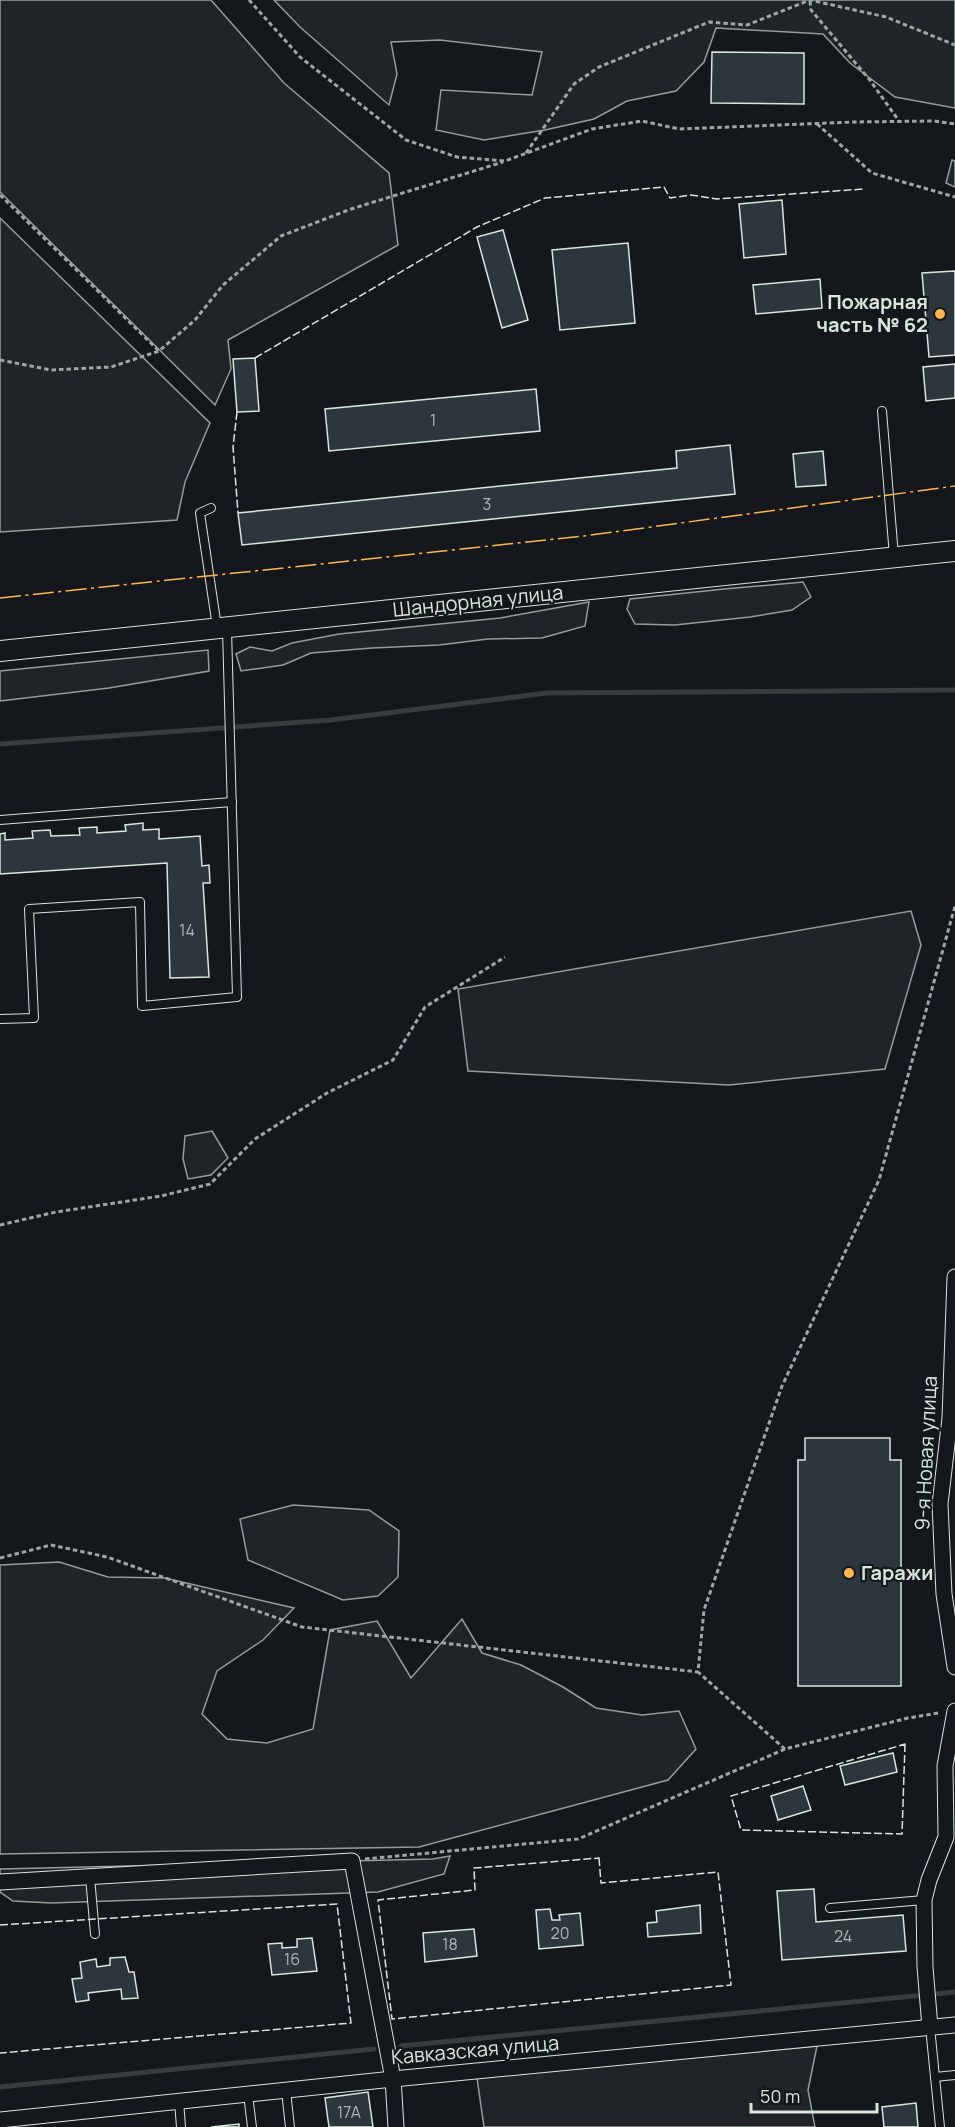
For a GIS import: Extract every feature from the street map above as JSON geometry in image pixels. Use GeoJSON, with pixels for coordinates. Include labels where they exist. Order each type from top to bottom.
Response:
{"type":"FeatureCollection","features":[{"type":"Feature","properties":{"kind":"street","name":"Шандорная улица"},"geometry":{"type":"LineString","coordinates":[[0,651],[955,551]]}},
{"type":"Feature","properties":{"kind":"street","name":"9-я Новая улица"},"geometry":{"type":"LineString","coordinates":[[955,1277],[950,1418],[940,1504],[955,1667]]}},
{"type":"Feature","properties":{"kind":"street"},"geometry":{"type":"LineString","coordinates":[[930,2021],[925,1967],[924,1900],[929,1880],[946,1837],[945,1766],[949,1712]]}},
{"type":"Feature","properties":{"kind":"street"},"geometry":{"type":"LineString","coordinates":[[0,1882],[352,1861],[393,2079],[396,2127]]}},
{"type":"Feature","properties":{"kind":"street","name":"Кавказская улица"},"geometry":{"type":"LineString","coordinates":[[0,2120],[930,2021],[955,2025]]}},
{"type":"Feature","properties":{"kind":"lane"},"geometry":{"type":"LineString","coordinates":[[882,411],[894,558]]}},
{"type":"Feature","properties":{"kind":"lane"},"geometry":{"type":"LineString","coordinates":[[0,1019],[34,1018],[29,909],[140,902],[142,1006],[237,998],[232,802],[222,628],[200,513],[211,508]]}},
{"type":"Feature","properties":{"kind":"lane"},"geometry":{"type":"LineString","coordinates":[[0,820],[232,802]]}},
{"type":"Feature","properties":{"kind":"lane"},"geometry":{"type":"LineString","coordinates":[[946,1837],[955,1823]]}},
{"type":"Feature","properties":{"kind":"lane"},"geometry":{"type":"LineString","coordinates":[[90,1876],[94,1934]]}},
{"type":"Feature","properties":{"kind":"lane"},"geometry":{"type":"LineString","coordinates":[[830,1908],[924,1900]]}},
{"type":"Feature","properties":{"kind":"lane"},"geometry":{"type":"LineString","coordinates":[[930,2021],[940,2127]]}},
{"type":"Feature","properties":{"kind":"lane"},"geometry":{"type":"LineString","coordinates":[[935,2077],[955,2075]]}},
{"type":"Feature","properties":{"kind":"lane"},"geometry":{"type":"LineString","coordinates":[[286,2091],[290,2127]]}},
{"type":"Feature","properties":{"kind":"lane"},"geometry":{"type":"LineString","coordinates":[[248,2094],[252,2127]]}},
{"type":"Feature","properties":{"kind":"lane"},"geometry":{"type":"LineString","coordinates":[[179,2102],[181,2127]]}},
{"type":"Feature","properties":{"kind":"path"},"geometry":{"type":"LineString","coordinates":[[249,0],[300,57],[406,140],[457,157],[505,161]]}},
{"type":"Feature","properties":{"kind":"path"},"geometry":{"type":"LineString","coordinates":[[525,154],[574,84],[599,67],[709,22],[747,25],[810,0],[886,17],[955,45]]}},
{"type":"Feature","properties":{"kind":"path"},"geometry":{"type":"LineString","coordinates":[[810,0],[811,10],[869,80],[899,121]]}},
{"type":"Feature","properties":{"kind":"path"},"geometry":{"type":"LineString","coordinates":[[0,360],[51,370],[111,367],[159,351],[195,320],[223,285],[281,236],[351,209],[505,161],[592,129],[642,121],[679,129],[899,121],[934,121],[955,124]]}},
{"type":"Feature","properties":{"kind":"path"},"geometry":{"type":"LineString","coordinates":[[816,124],[872,173],[955,197]]}},
{"type":"Feature","properties":{"kind":"path"},"geometry":{"type":"LineString","coordinates":[[0,195],[159,351]]}},
{"type":"Feature","properties":{"kind":"path"},"geometry":{"type":"LineString","coordinates":[[698,1672],[704,1610],[782,1386],[879,1180],[955,906]]}},
{"type":"Feature","properties":{"kind":"path"},"geometry":{"type":"LineString","coordinates":[[0,1225],[56,1212],[161,1196],[210,1184],[255,1139],[327,1093],[393,1060],[425,1007],[505,957]]}},
{"type":"Feature","properties":{"kind":"path"},"geometry":{"type":"LineString","coordinates":[[0,1558],[51,1545],[107,1557],[302,1627],[698,1672],[785,1749]]}},
{"type":"Feature","properties":{"kind":"path"},"geometry":{"type":"LineString","coordinates":[[352,1861],[578,1839],[785,1749],[908,1718],[949,1712]]}},
{"type":"Feature","properties":{"kind":"shaded area"},"geometry":{"type":"Polygon","coordinates":[[[0,0],[211,0],[284,83],[389,173],[398,245],[228,340],[231,369],[215,405],[0,192],[0,0]]]}},
{"type":"Feature","properties":{"kind":"shaded area"},"geometry":{"type":"Polygon","coordinates":[[[274,0],[955,0],[955,108],[895,97],[850,63],[823,34],[716,28],[704,62],[676,91],[627,101],[594,119],[484,140],[436,130],[441,90],[532,95],[542,52],[440,40],[391,42],[397,74],[389,105],[300,27],[274,0]]]}},
{"type":"Feature","properties":{"kind":"shaded area"},"geometry":{"type":"Polygon","coordinates":[[[952,160],[955,161],[955,187],[946,183],[952,160]]]}},
{"type":"Feature","properties":{"kind":"shaded area"},"geometry":{"type":"Polygon","coordinates":[[[0,218],[210,423],[185,482],[177,520],[0,532],[0,218]]]}},
{"type":"Feature","properties":{"kind":"shaded area"},"geometry":{"type":"Polygon","coordinates":[[[803,582],[811,597],[792,610],[750,617],[675,625],[635,624],[627,609],[630,599],[803,582]]]}},
{"type":"Feature","properties":{"kind":"shaded area"},"geometry":{"type":"Polygon","coordinates":[[[589,602],[585,626],[542,638],[488,639],[439,645],[311,653],[283,665],[241,671],[236,654],[250,647],[272,651],[292,643],[339,634],[500,618],[589,602]]]}},
{"type":"Feature","properties":{"kind":"shaded area"},"geometry":{"type":"Polygon","coordinates":[[[208,650],[209,671],[109,688],[0,701],[0,671],[208,650]]]}},
{"type":"Feature","properties":{"kind":"shaded area"},"geometry":{"type":"Polygon","coordinates":[[[911,911],[921,945],[885,1069],[729,1085],[468,1071],[458,989],[911,911]]]}},
{"type":"Feature","properties":{"kind":"shaded area"},"geometry":{"type":"Polygon","coordinates":[[[212,1131],[228,1158],[211,1175],[188,1179],[183,1159],[185,1136],[212,1131]]]}},
{"type":"Feature","properties":{"kind":"shaded area"},"geometry":{"type":"Polygon","coordinates":[[[293,1505],[369,1510],[399,1531],[398,1577],[378,1596],[343,1600],[248,1560],[240,1519],[293,1505]]]}},
{"type":"Feature","properties":{"kind":"shaded area"},"geometry":{"type":"Polygon","coordinates":[[[59,1562],[108,1577],[165,1578],[294,1608],[263,1640],[217,1671],[202,1714],[227,1739],[267,1743],[313,1729],[330,1630],[377,1621],[411,1678],[462,1619],[482,1653],[521,1665],[563,1687],[596,1708],[642,1715],[679,1711],[696,1749],[668,1780],[419,1847],[0,1854],[0,1565],[59,1562]]]}},
{"type":"Feature","properties":{"kind":"shaded area"},"geometry":{"type":"Polygon","coordinates":[[[450,1856],[444,1874],[378,1892],[51,1903],[13,1901],[0,1892],[0,1869],[433,1859],[450,1856]]]}},
{"type":"Feature","properties":{"kind":"shaded area"},"geometry":{"type":"Polygon","coordinates":[[[817,2046],[808,2090],[815,2127],[484,2127],[477,2078],[817,2046]]]}},
{"type":"Feature","properties":{"kind":"building"},"geometry":{"type":"Polygon","coordinates":[[[712,52],[804,53],[804,104],[711,103],[712,52]]]}},
{"type":"Feature","properties":{"kind":"building"},"geometry":{"type":"Polygon","coordinates":[[[782,200],[786,254],[744,258],[739,204],[782,200]]]}},
{"type":"Feature","properties":{"kind":"building"},"geometry":{"type":"Polygon","coordinates":[[[503,230],[528,320],[502,328],[477,237],[503,230]]]}},
{"type":"Feature","properties":{"kind":"building"},"geometry":{"type":"Polygon","coordinates":[[[628,243],[635,323],[560,330],[552,250],[628,243]]]}},
{"type":"Feature","properties":{"kind":"building","name":"Пожарная часть № 62"},"geometry":{"type":"Polygon","coordinates":[[[955,271],[955,355],[929,357],[922,273],[955,271]]]}},
{"type":"Feature","properties":{"kind":"building"},"geometry":{"type":"Polygon","coordinates":[[[820,279],[822,308],[756,314],[753,285],[820,279]]]}},
{"type":"Feature","properties":{"kind":"building"},"geometry":{"type":"Polygon","coordinates":[[[255,358],[259,411],[237,412],[233,359],[255,358]]]}},
{"type":"Feature","properties":{"kind":"building"},"geometry":{"type":"Polygon","coordinates":[[[955,364],[955,398],[926,401],[923,367],[955,364]]]}},
{"type":"Feature","properties":{"kind":"building"},"geometry":{"type":"Polygon","coordinates":[[[536,389],[540,431],[329,451],[325,409],[536,389]]]}},
{"type":"Feature","properties":{"kind":"building"},"geometry":{"type":"Polygon","coordinates":[[[730,445],[735,494],[242,545],[238,513],[677,468],[676,451],[730,445]]]}},
{"type":"Feature","properties":{"kind":"building"},"geometry":{"type":"Polygon","coordinates":[[[823,451],[826,485],[796,487],[793,454],[823,451]]]}},
{"type":"Feature","properties":{"kind":"building"},"geometry":{"type":"Polygon","coordinates":[[[143,823],[143,830],[159,829],[159,839],[200,836],[202,866],[209,865],[210,883],[203,883],[209,977],[170,978],[167,863],[0,874],[0,834],[5,833],[5,840],[33,838],[32,831],[50,830],[51,836],[80,835],[79,828],[97,827],[97,833],[126,831],[125,825],[143,823]]]}},
{"type":"Feature","properties":{"kind":"building","name":"Гаражи"},"geometry":{"type":"Polygon","coordinates":[[[805,1438],[890,1438],[890,1460],[901,1460],[901,1686],[798,1686],[798,1460],[805,1460],[805,1438]]]}},
{"type":"Feature","properties":{"kind":"building"},"geometry":{"type":"Polygon","coordinates":[[[893,1753],[897,1772],[845,1785],[840,1766],[893,1753]]]}},
{"type":"Feature","properties":{"kind":"building"},"geometry":{"type":"Polygon","coordinates":[[[803,1786],[811,1810],[778,1820],[771,1796],[803,1786]]]}},
{"type":"Feature","properties":{"kind":"building"},"geometry":{"type":"Polygon","coordinates":[[[814,1889],[816,1922],[903,1915],[906,1951],[782,1960],[777,1891],[814,1889]]]}},
{"type":"Feature","properties":{"kind":"building"},"geometry":{"type":"Polygon","coordinates":[[[700,1905],[701,1933],[648,1937],[647,1923],[657,1922],[656,1911],[700,1905]]]}},
{"type":"Feature","properties":{"kind":"building"},"geometry":{"type":"Polygon","coordinates":[[[550,1909],[552,1920],[560,1920],[559,1915],[580,1913],[583,1945],[539,1949],[536,1910],[550,1909]]]}},
{"type":"Feature","properties":{"kind":"building"},"geometry":{"type":"Polygon","coordinates":[[[474,1929],[477,1956],[425,1962],[423,1933],[474,1929]]]}},
{"type":"Feature","properties":{"kind":"building"},"geometry":{"type":"Polygon","coordinates":[[[312,1938],[317,1971],[272,1975],[268,1944],[282,1943],[282,1948],[297,1947],[297,1939],[312,1938]]]}},
{"type":"Feature","properties":{"kind":"building"},"geometry":{"type":"Polygon","coordinates":[[[125,1957],[129,1972],[134,1972],[138,1998],[122,1999],[121,1989],[88,1993],[89,2000],[76,2002],[72,1979],[82,1978],[80,1962],[96,1959],[97,1967],[110,1965],[110,1958],[125,1957]]]}},
{"type":"Feature","properties":{"kind":"building"},"geometry":{"type":"Polygon","coordinates":[[[368,2092],[373,2127],[329,2127],[325,2098],[368,2092]]]}},
{"type":"Feature","properties":{"kind":"building"},"geometry":{"type":"Polygon","coordinates":[[[916,2103],[918,2127],[884,2127],[882,2107],[916,2103]]]}},
{"type":"Feature","properties":{"kind":"building"},"geometry":{"type":"Polygon","coordinates":[[[239,2124],[239,2127],[211,2127],[239,2124]]]}},
{"type":"Feature","properties":{"kind":"waterway"},"geometry":{"type":"LineString","coordinates":[[0,744],[331,720],[547,693],[955,690]]}},
{"type":"Feature","properties":{"kind":"waterway"},"geometry":{"type":"LineString","coordinates":[[401,2046],[955,1992]]}},
{"type":"Feature","properties":{"kind":"waterway"},"geometry":{"type":"LineString","coordinates":[[0,2087],[374,2049]]}},
{"type":"Feature","properties":{"kind":"fence"},"geometry":{"type":"LineString","coordinates":[[255,358],[477,227],[545,198],[664,187],[670,198],[691,195],[717,199],[864,189]]}},
{"type":"Feature","properties":{"kind":"fence"},"geometry":{"type":"LineString","coordinates":[[237,412],[233,447],[238,513]]}},
{"type":"Feature","properties":{"kind":"fence"},"geometry":{"type":"LineString","coordinates":[[905,1744],[902,1834],[741,1830],[731,1796],[905,1744]]}},
{"type":"Feature","properties":{"kind":"fence"},"geometry":{"type":"LineString","coordinates":[[599,1858],[601,1883],[718,1872],[731,1985],[392,2019],[378,1900],[475,1890],[474,1868],[599,1858]]}},
{"type":"Feature","properties":{"kind":"fence"},"geometry":{"type":"LineString","coordinates":[[0,1925],[337,1904],[351,2023],[0,2053]]}},
{"type":"Feature","properties":{"kind":"power"},"geometry":{"type":"LineString","coordinates":[[0,598],[584,536],[955,486]]}},
{"type":"Feature","properties":{"kind":"place","name":"Пожарная часть № 62"},"geometry":{"type":"Point","coordinates":[940,314]}},
{"type":"Feature","properties":{"kind":"place","name":"Гаражи"},"geometry":{"type":"Point","coordinates":[849,1573]}}]}
